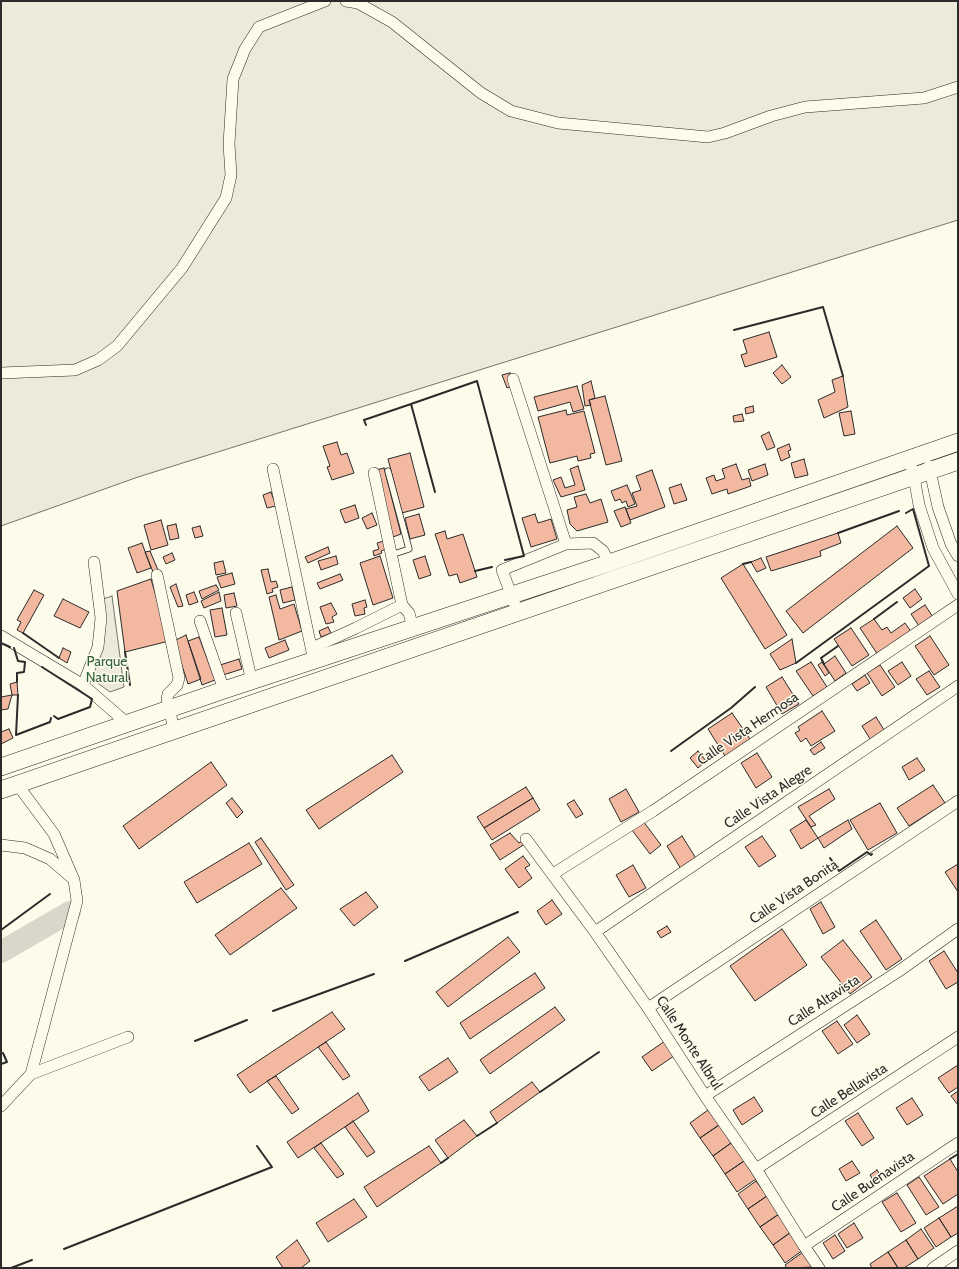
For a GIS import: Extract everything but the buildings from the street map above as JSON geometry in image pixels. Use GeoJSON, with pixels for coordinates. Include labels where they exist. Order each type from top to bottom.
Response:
{"type":"FeatureCollection","features":[{"type":"Feature","properties":{"kind":"main road"},"geometry":{"type":"LineString","coordinates":[[1,767],[224,690],[252,682],[313,654],[413,628],[609,563],[958,442]]}},
{"type":"Feature","properties":{"kind":"main road"},"geometry":{"type":"LineString","coordinates":[[1,790],[914,478],[958,461]]}},
{"type":"Feature","properties":{"kind":"street"},"geometry":{"type":"LineString","coordinates":[[1,373],[75,370],[98,360],[117,346],[182,268],[226,198],[231,175],[229,144],[233,79],[245,49],[259,27],[325,1]]}},
{"type":"Feature","properties":{"kind":"street"},"geometry":{"type":"LineString","coordinates":[[346,1],[358,3],[392,22],[481,93],[511,111],[558,123],[708,137],[725,133],[771,116],[805,107],[924,98],[958,87]]}},
{"type":"Feature","properties":{"kind":"street"},"geometry":{"type":"LineString","coordinates":[[513,379],[566,544]]}},
{"type":"Feature","properties":{"kind":"street"},"geometry":{"type":"LineString","coordinates":[[925,454],[938,507],[951,544],[958,556]]}},
{"type":"Feature","properties":{"kind":"street"},"geometry":{"type":"LineString","coordinates":[[909,458],[919,504],[933,548],[958,594]]}},
{"type":"Feature","properties":{"kind":"street"},"geometry":{"type":"LineString","coordinates":[[273,469],[313,654],[402,605]]}},
{"type":"Feature","properties":{"kind":"street"},"geometry":{"type":"LineString","coordinates":[[374,473],[402,605],[409,613],[413,628]]}},
{"type":"Feature","properties":{"kind":"street"},"geometry":{"type":"LineString","coordinates":[[518,613],[502,570],[566,544],[593,543],[604,551],[609,563]]}},
{"type":"Feature","properties":{"kind":"street"},"geometry":{"type":"LineString","coordinates":[[83,685],[98,647],[101,618],[94,562]]}},
{"type":"Feature","properties":{"kind":"street"},"geometry":{"type":"LineString","coordinates":[[157,575],[179,678],[177,685],[168,694],[167,699],[174,730]]}},
{"type":"Feature","properties":{"kind":"street","name":"Calle Vista Hermosa"},"geometry":{"type":"LineString","coordinates":[[552,874],[653,811],[958,605]]}},
{"type":"Feature","properties":{"kind":"street"},"geometry":{"type":"LineString","coordinates":[[236,613],[252,682]]}},
{"type":"Feature","properties":{"kind":"street"},"geometry":{"type":"LineString","coordinates":[[200,621],[224,690]]}},
{"type":"Feature","properties":{"kind":"street"},"geometry":{"type":"LineString","coordinates":[[1,636],[83,685],[128,724]]}},
{"type":"Feature","properties":{"kind":"street","name":"Calle Vista Alegre"},"geometry":{"type":"LineString","coordinates":[[595,932],[958,686]]}},
{"type":"Feature","properties":{"kind":"street"},"geometry":{"type":"LineString","coordinates":[[17,784],[54,834],[74,880],[76,901],[31,1074]]}},
{"type":"Feature","properties":{"kind":"street","name":"Calle Vista Bonita"},"geometry":{"type":"LineString","coordinates":[[648,1008],[958,801]]}},
{"type":"Feature","properties":{"kind":"street","name":"Calle Monte Albrul"},"geometry":{"type":"LineString","coordinates":[[526,839],[595,932],[648,1008],[705,1096],[756,1169],[819,1268]]}},
{"type":"Feature","properties":{"kind":"street"},"geometry":{"type":"LineString","coordinates":[[1,845],[25,848],[50,859],[74,880]]}},
{"type":"Feature","properties":{"kind":"street","name":"Calle Altavista"},"geometry":{"type":"LineString","coordinates":[[705,1096],[899,971],[958,929]]}},
{"type":"Feature","properties":{"kind":"street"},"geometry":{"type":"LineString","coordinates":[[1,1106],[31,1074],[128,1036]]}},
{"type":"Feature","properties":{"kind":"street","name":"Calle Bellavista"},"geometry":{"type":"LineString","coordinates":[[756,1169],[958,1037]]}},
{"type":"Feature","properties":{"kind":"street","name":"Calle Buenavista"},"geometry":{"type":"LineString","coordinates":[[804,1246],[958,1143]]}},
{"type":"Feature","properties":{"kind":"street"},"geometry":{"type":"LineString","coordinates":[[933,1268],[958,1251]]}},
{"type":"Feature","properties":{"kind":"lane"},"geometry":{"type":"LineString","coordinates":[[388,471],[409,550],[391,555]]}},
{"type":"Feature","properties":{"kind":"green space"},"geometry":{"type":"Polygon","coordinates":[[[1,1],[958,1],[958,220],[138,477],[1,526],[1,1]]]}},
{"type":"Feature","properties":{"kind":"green space","name":"Parque Natural"},"geometry":{"type":"Polygon","coordinates":[[[112,596],[124,687],[110,692],[88,676],[100,600],[112,596]]]}},
{"type":"Feature","properties":{"kind":"waterway"},"geometry":{"type":"LineString","coordinates":[[1,952],[70,912]]}},
{"type":"Feature","properties":{"kind":"wall"},"geometry":{"type":"LineString","coordinates":[[734,330],[823,307],[843,376]]}},
{"type":"Feature","properties":{"kind":"wall"},"geometry":{"type":"LineString","coordinates":[[435,492],[411,404],[477,381],[524,556],[505,560]]}},
{"type":"Feature","properties":{"kind":"wall"},"geometry":{"type":"LineString","coordinates":[[366,425],[364,420],[411,404]]}},
{"type":"Feature","properties":{"kind":"wall"},"geometry":{"type":"LineString","coordinates":[[796,663],[929,566],[913,509],[906,513]]}},
{"type":"Feature","properties":{"kind":"wall"},"geometry":{"type":"LineString","coordinates":[[838,533],[899,511]]}},
{"type":"Feature","properties":{"kind":"wall"},"geometry":{"type":"LineString","coordinates":[[743,564],[751,562]]}},
{"type":"Feature","properties":{"kind":"wall"},"geometry":{"type":"LineString","coordinates":[[475,571],[492,567]]}},
{"type":"Feature","properties":{"kind":"wall"},"geometry":{"type":"LineString","coordinates":[[874,619],[897,602]]}},
{"type":"Feature","properties":{"kind":"wall"},"geometry":{"type":"LineString","coordinates":[[23,633],[59,658]]}},
{"type":"Feature","properties":{"kind":"wall"},"geometry":{"type":"LineString","coordinates":[[1,643],[10,647]]}},
{"type":"Feature","properties":{"kind":"wall"},"geometry":{"type":"LineString","coordinates":[[824,664],[821,658],[838,646]]}},
{"type":"Feature","properties":{"kind":"wall"},"geometry":{"type":"LineString","coordinates":[[14,648],[18,661],[25,662],[24,672],[17,673],[17,682]]}},
{"type":"Feature","properties":{"kind":"wall"},"geometry":{"type":"LineString","coordinates":[[125,652],[130,685]]}},
{"type":"Feature","properties":{"kind":"wall"},"geometry":{"type":"LineString","coordinates":[[42,667],[92,699],[90,707],[58,719],[54,716]]}},
{"type":"Feature","properties":{"kind":"wall"},"geometry":{"type":"LineString","coordinates":[[671,751],[731,708],[755,687]]}},
{"type":"Feature","properties":{"kind":"wall"},"geometry":{"type":"LineString","coordinates":[[18,695],[16,735],[50,722],[51,718]]}},
{"type":"Feature","properties":{"kind":"wall"},"geometry":{"type":"LineString","coordinates":[[830,858],[839,871],[867,852],[871,855],[872,854]]}},
{"type":"Feature","properties":{"kind":"wall"},"geometry":{"type":"LineString","coordinates":[[1,930],[50,894]]}},
{"type":"Feature","properties":{"kind":"wall"},"geometry":{"type":"LineString","coordinates":[[405,961],[518,912]]}},
{"type":"Feature","properties":{"kind":"wall"},"geometry":{"type":"LineString","coordinates":[[273,1011],[374,974]]}},
{"type":"Feature","properties":{"kind":"wall"},"geometry":{"type":"LineString","coordinates":[[195,1041],[247,1020]]}},
{"type":"Feature","properties":{"kind":"wall"},"geometry":{"type":"LineString","coordinates":[[540,1092],[599,1052]]}},
{"type":"Feature","properties":{"kind":"wall"},"geometry":{"type":"LineString","coordinates":[[1,1064],[7,1062],[3,1053]]}},
{"type":"Feature","properties":{"kind":"wall"},"geometry":{"type":"LineString","coordinates":[[477,1136],[497,1123]]}},
{"type":"Feature","properties":{"kind":"wall"},"geometry":{"type":"LineString","coordinates":[[64,1249],[272,1167],[257,1146]]}},
{"type":"Feature","properties":{"kind":"wall"},"geometry":{"type":"LineString","coordinates":[[950,1159],[958,1154]]}},
{"type":"Feature","properties":{"kind":"wall"},"geometry":{"type":"LineString","coordinates":[[441,1163],[448,1158]]}},
{"type":"Feature","properties":{"kind":"wall"},"geometry":{"type":"LineString","coordinates":[[11,1268],[32,1260]]}}]}
